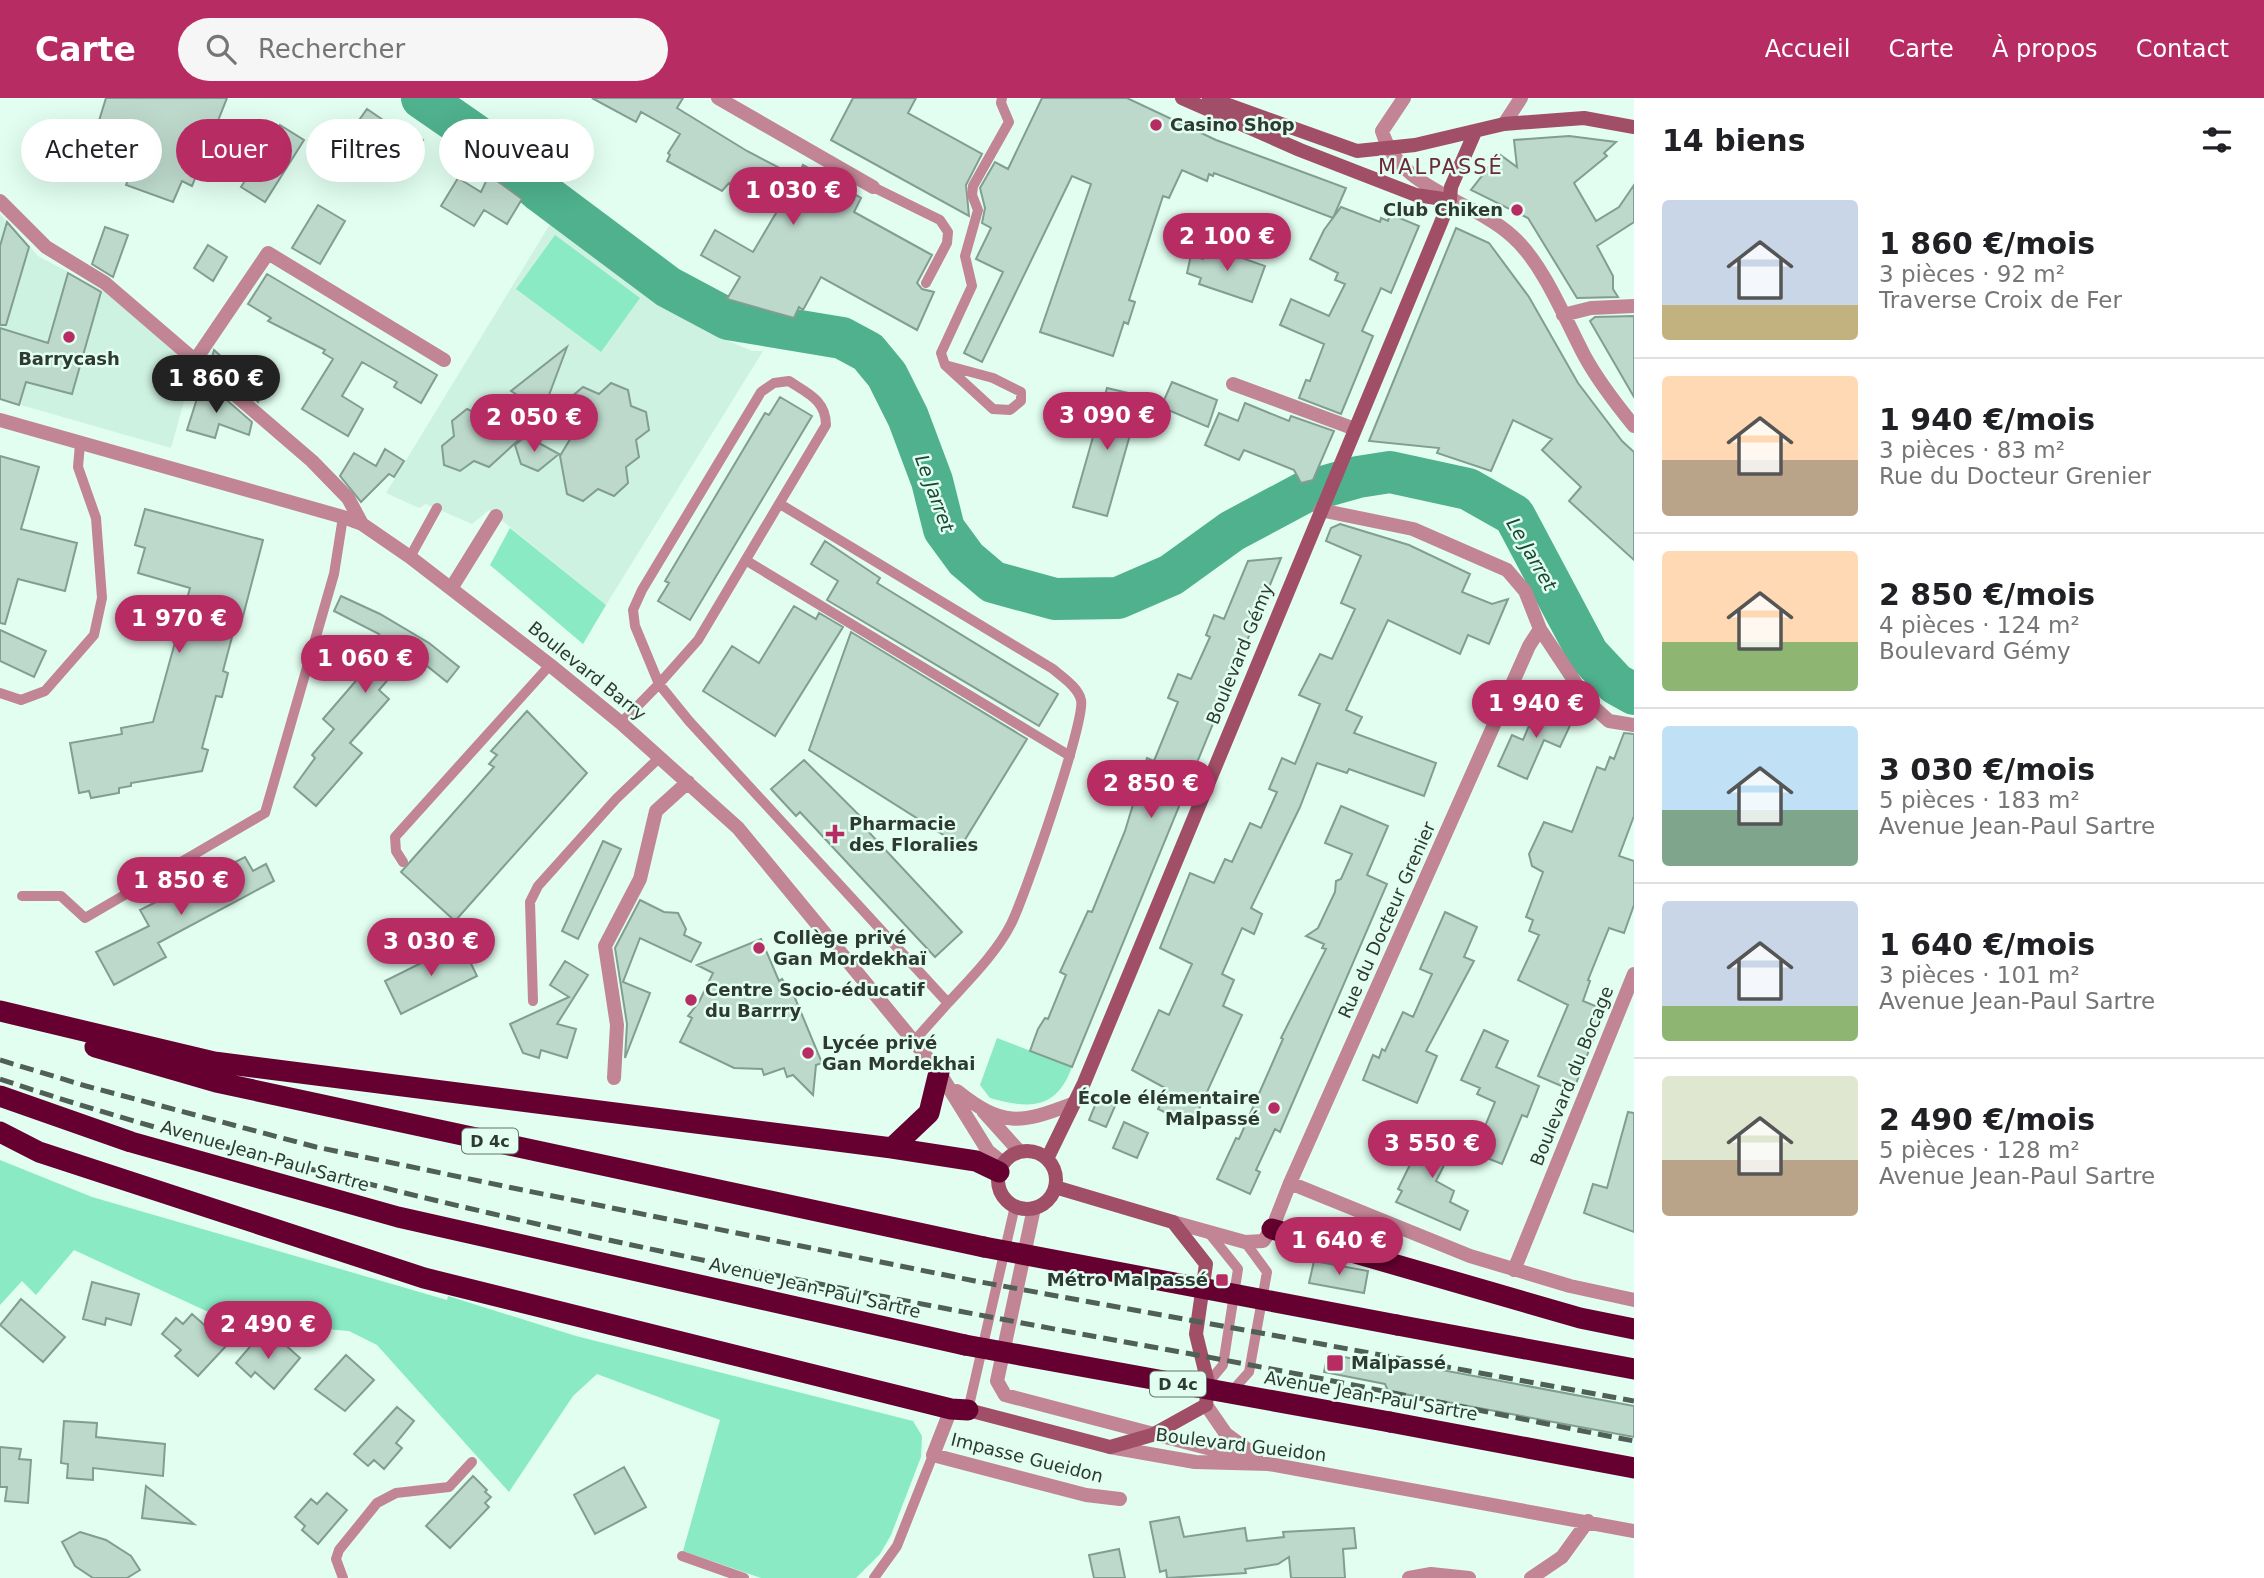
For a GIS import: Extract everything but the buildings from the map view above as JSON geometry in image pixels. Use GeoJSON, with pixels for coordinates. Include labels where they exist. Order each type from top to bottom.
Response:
{"type":"FeatureCollection","features":[{"type":"Feature","properties":{"kind":"highway"},"geometry":{"type":"LineString","coordinates":[[0,1011],[214,1062],[892,1148],[1001,1167]]}},
{"type":"Feature","properties":{"kind":"highway","name":"D 4c"},"geometry":{"type":"LineString","coordinates":[[0,1020],[216,1082],[984,1247],[1634,1369]]}},
{"type":"Feature","properties":{"kind":"highway"},"geometry":{"type":"LineString","coordinates":[[892,1148],[929,1113],[943,1077]]}},
{"type":"Feature","properties":{"kind":"highway","name":"Avenue Jean-Paul Sartre"},"geometry":{"type":"LineString","coordinates":[[0,1096],[131,1142],[398,1217],[965,1345],[1634,1468]]}},
{"type":"Feature","properties":{"kind":"highway"},"geometry":{"type":"LineString","coordinates":[[0,1132],[39,1152],[424,1278],[959,1409]]}},
{"type":"Feature","properties":{"kind":"highway"},"geometry":{"type":"LineString","coordinates":[[1272,1229],[1580,1318],[1634,1329]]}},
{"type":"Feature","properties":{"kind":"street"},"geometry":{"type":"LineString","coordinates":[[718,98],[873,187]]}},
{"type":"Feature","properties":{"kind":"street"},"geometry":{"type":"LineString","coordinates":[[1182,98],[1300,150],[1416,195],[1450,200]]}},
{"type":"Feature","properties":{"kind":"street"},"geometry":{"type":"LineString","coordinates":[[1209,98],[1357,151],[1387,149],[1504,124],[1584,118],[1634,127]]}},
{"type":"Feature","properties":{"kind":"street"},"geometry":{"type":"LineString","coordinates":[[1404,98],[1382,131],[1387,149],[1396,161],[1450,200],[1513,236],[1530,257],[1586,358],[1634,426]]}},
{"type":"Feature","properties":{"kind":"street"},"geometry":{"type":"LineString","coordinates":[[1504,124],[1521,98]]}},
{"type":"Feature","properties":{"kind":"street","name":"Boulevard Gémy"},"geometry":{"type":"LineString","coordinates":[[1047,1159],[1084,1083],[1450,200],[1451,187],[1475,132]]}},
{"type":"Feature","properties":{"kind":"street"},"geometry":{"type":"LineString","coordinates":[[0,201],[46,247],[105,283],[312,461],[348,498],[362,524]]}},
{"type":"Feature","properties":{"kind":"street"},"geometry":{"type":"LineString","coordinates":[[196,359],[268,253],[444,360]]}},
{"type":"Feature","properties":{"kind":"street"},"geometry":{"type":"LineString","coordinates":[[1563,315],[1591,308],[1634,306]]}},
{"type":"Feature","properties":{"kind":"street"},"geometry":{"type":"LineString","coordinates":[[1233,384],[1355,429]]}},
{"type":"Feature","properties":{"kind":"street","name":"Boulevard Barry"},"geometry":{"type":"LineString","coordinates":[[0,420],[362,524],[452,587],[621,723],[688,782],[761,853],[943,1077],[988,1151],[1001,1167]]}},
{"type":"Feature","properties":{"kind":"street"},"geometry":{"type":"LineString","coordinates":[[1320,510],[1359,515],[1413,528],[1507,570],[1525,591],[1540,629],[1589,703],[1609,721],[1634,725]]}},
{"type":"Feature","properties":{"kind":"street"},"geometry":{"type":"LineString","coordinates":[[452,587],[496,516]]}},
{"type":"Feature","properties":{"kind":"street","name":"Rue du Docteur Grenier"},"geometry":{"type":"LineString","coordinates":[[1272,1229],[1529,646],[1540,629]]}},
{"type":"Feature","properties":{"kind":"street"},"geometry":{"type":"LineString","coordinates":[[614,1078],[617,1025],[605,946],[640,879],[656,811],[688,782]]}},
{"type":"Feature","properties":{"kind":"street","name":"Boulevard du Bocage"},"geometry":{"type":"LineString","coordinates":[[1514,1270],[1634,974]]}},
{"type":"Feature","properties":{"kind":"street"},"geometry":{"type":"LineString","coordinates":[[943,1077],[983,1111],[1019,1151]]}},
{"type":"Feature","properties":{"kind":"street"},"geometry":{"type":"LineString","coordinates":[[983,1111],[1017,1120],[1034,1118],[1072,1104]]}},
{"type":"Feature","properties":{"kind":"street"},"geometry":{"type":"LineString","coordinates":[[1029,1150],[1047,1159],[1056,1177],[1051,1196],[1034,1208],[1015,1206],[1000,1192],[1001,1167],[1019,1151],[1029,1150]]}},
{"type":"Feature","properties":{"kind":"street"},"geometry":{"type":"LineString","coordinates":[[1290,1183],[1470,1256],[1514,1270],[1634,1300]]}},
{"type":"Feature","properties":{"kind":"street"},"geometry":{"type":"LineString","coordinates":[[1055,1187],[1245,1242],[1263,1241],[1272,1229]]}},
{"type":"Feature","properties":{"kind":"street"},"geometry":{"type":"LineString","coordinates":[[1034,1208],[997,1381],[1005,1395],[1269,1464]]}},
{"type":"Feature","properties":{"kind":"street"},"geometry":{"type":"LineString","coordinates":[[1173,1222],[1206,1264],[1196,1334],[1208,1382],[1206,1405],[1226,1434],[1269,1464]]}},
{"type":"Feature","properties":{"kind":"street"},"geometry":{"type":"LineString","coordinates":[[1110,1447],[1152,1435],[1206,1405]]}},
{"type":"Feature","properties":{"kind":"street","name":"Boulevard Gueidon"},"geometry":{"type":"LineString","coordinates":[[959,1409],[1110,1447],[1195,1462],[1269,1464],[1634,1531]]}},
{"type":"Feature","properties":{"kind":"street","name":"Impasse Gueidon"},"geometry":{"type":"LineString","coordinates":[[959,1409],[933,1455],[1086,1495],[1120,1499]]}},
{"type":"Feature","properties":{"kind":"street"},"geometry":{"type":"LineString","coordinates":[[1531,1578],[1562,1557],[1588,1521]]}},
{"type":"Feature","properties":{"kind":"street"},"geometry":{"type":"LineString","coordinates":[[1409,1578],[1431,1574],[1469,1578]]}},
{"type":"Feature","properties":{"kind":"lane"},"geometry":{"type":"LineString","coordinates":[[945,365],[993,377],[1021,392],[1021,401],[1010,410],[993,409],[945,365],[941,353],[972,286],[965,256],[978,210],[972,195],[973,186],[1006,132],[1009,122],[1000,103],[1002,98]]}},
{"type":"Feature","properties":{"kind":"lane"},"geometry":{"type":"LineString","coordinates":[[873,187],[940,220],[948,232],[947,243],[926,283]]}},
{"type":"Feature","properties":{"kind":"lane"},"geometry":{"type":"LineString","coordinates":[[621,723],[659,684],[698,640],[826,425],[826,412],[817,400],[789,381],[774,383],[761,392],[642,590],[634,610],[635,626],[659,684],[688,721],[948,1003]]}},
{"type":"Feature","properties":{"kind":"lane"},"geometry":{"type":"LineString","coordinates":[[0,694],[20,700],[45,691],[94,635],[102,598],[96,518],[78,467],[80,444]]}},
{"type":"Feature","properties":{"kind":"lane"},"geometry":{"type":"LineString","coordinates":[[780,504],[1053,669],[1070,683],[1081,700],[1080,717],[1070,757],[1011,924],[914,1041]]}},
{"type":"Feature","properties":{"kind":"lane"},"geometry":{"type":"LineString","coordinates":[[410,556],[438,508]]}},
{"type":"Feature","properties":{"kind":"lane"},"geometry":{"type":"LineString","coordinates":[[22,896],[61,896],[85,918],[265,813],[334,574],[343,517]]}},
{"type":"Feature","properties":{"kind":"lane"},"geometry":{"type":"LineString","coordinates":[[747,561],[1070,757]]}},
{"type":"Feature","properties":{"kind":"lane"},"geometry":{"type":"LineString","coordinates":[[403,862],[396,851],[395,838],[550,665]]}},
{"type":"Feature","properties":{"kind":"lane"},"geometry":{"type":"LineString","coordinates":[[533,1001],[530,902],[538,886],[616,799],[660,757]]}},
{"type":"Feature","properties":{"kind":"lane"},"geometry":{"type":"LineString","coordinates":[[959,1409],[1015,1206]]}},
{"type":"Feature","properties":{"kind":"lane"},"geometry":{"type":"LineString","coordinates":[[1208,1382],[1223,1365],[1238,1269],[1209,1232]]}},
{"type":"Feature","properties":{"kind":"lane"},"geometry":{"type":"LineString","coordinates":[[1206,1405],[1233,1391],[1249,1372],[1267,1272],[1245,1242]]}},
{"type":"Feature","properties":{"kind":"lane"},"geometry":{"type":"LineString","coordinates":[[874,1578],[897,1545],[933,1455]]}},
{"type":"Feature","properties":{"kind":"lane"},"geometry":{"type":"LineString","coordinates":[[343,1578],[336,1559],[339,1550],[377,1503],[396,1493],[449,1487],[472,1462]]}},
{"type":"Feature","properties":{"kind":"lane"},"geometry":{"type":"LineString","coordinates":[[682,1556],[744,1578]]}},
{"type":"Feature","properties":{"kind":"shaded area"},"geometry":{"type":"Polygon","coordinates":[[[0,214],[38,256],[102,290],[194,366],[171,448],[0,399],[0,214]]]}},
{"type":"Feature","properties":{"kind":"shaded area"},"geometry":{"type":"Polygon","coordinates":[[[552,221],[677,313],[715,335],[752,351],[763,351],[606,605],[489,510],[472,524],[426,504],[419,508],[386,493],[552,221]]]}},
{"type":"Feature","properties":{"kind":"green space"},"geometry":{"type":"Polygon","coordinates":[[[555,235],[640,298],[601,352],[516,289],[555,235]]]}},
{"type":"Feature","properties":{"kind":"green space"},"geometry":{"type":"Polygon","coordinates":[[[510,528],[606,605],[583,644],[490,565],[510,528]]]}},
{"type":"Feature","properties":{"kind":"green space"},"geometry":{"type":"Polygon","coordinates":[[[997,1038],[1072,1067],[1058,1092],[1050,1099],[1029,1104],[990,1098],[980,1085],[997,1038]]]}},
{"type":"Feature","properties":{"kind":"green space"},"geometry":{"type":"Polygon","coordinates":[[[0,1160],[92,1197],[447,1300],[448,1296],[576,1336],[913,1421],[922,1436],[921,1457],[891,1535],[880,1554],[856,1578],[761,1578],[683,1551],[720,1420],[597,1374],[573,1396],[509,1492],[377,1345],[349,1331],[228,1321],[74,1250],[36,1295],[22,1281],[0,1305],[0,1160]]]}},
{"type":"Feature","properties":{"kind":"waterway","name":"Le Jarret"},"geometry":{"type":"LineString","coordinates":[[422,98],[474,134],[541,192],[668,287],[728,319],[842,338],[868,352],[887,375],[908,417],[932,481],[944,529],[966,559],[993,582],[1055,599],[1118,598],[1171,575],[1232,531],[1305,492],[1358,477],[1390,472],[1468,489],[1514,515],[1588,654],[1616,684],[1634,694]]}},
{"type":"Feature","properties":{"kind":"railway"},"geometry":{"type":"LineString","coordinates":[[0,1060],[86,1086],[316,1147],[975,1281],[1634,1401]]}},
{"type":"Feature","properties":{"kind":"railway"},"geometry":{"type":"LineString","coordinates":[[0,1079],[100,1111],[252,1154],[505,1217],[707,1261],[1634,1441]]}},
{"type":"Feature","properties":{"kind":"place","name":"Casino Shop"},"geometry":{"type":"Point","coordinates":[1156,125]}},
{"type":"Feature","properties":{"kind":"place","name":"Club Chiken"},"geometry":{"type":"Point","coordinates":[1517,210]}},
{"type":"Feature","properties":{"kind":"place","name":"Barrycash"},"geometry":{"type":"Point","coordinates":[69,337]}},
{"type":"Feature","properties":{"kind":"place","name":"Pharmacie des Floralies"},"geometry":{"type":"Point","coordinates":[835,834]}},
{"type":"Feature","properties":{"kind":"place","name":"Collège privé Gan Mordekhaï"},"geometry":{"type":"Point","coordinates":[759,948]}},
{"type":"Feature","properties":{"kind":"place","name":"Centre Socio-éducatif du Barrry"},"geometry":{"type":"Point","coordinates":[691,1000]}},
{"type":"Feature","properties":{"kind":"place","name":"Lycée privé Gan Mordekhai"},"geometry":{"type":"Point","coordinates":[808,1053]}},
{"type":"Feature","properties":{"kind":"place","name":"École élémentaire Malpassé"},"geometry":{"type":"Point","coordinates":[1274,1108]}},
{"type":"Feature","properties":{"kind":"place","name":"Métro Malpassé"},"geometry":{"type":"Point","coordinates":[1222,1280]}},
{"type":"Feature","properties":{"kind":"place","name":"Malpassé"},"geometry":{"type":"Point","coordinates":[1335,1363]}},
{"type":"Feature","properties":{"kind":"district","name":"MALPASSÉ"},"geometry":{"type":"Point","coordinates":[1441,167]}}]}
